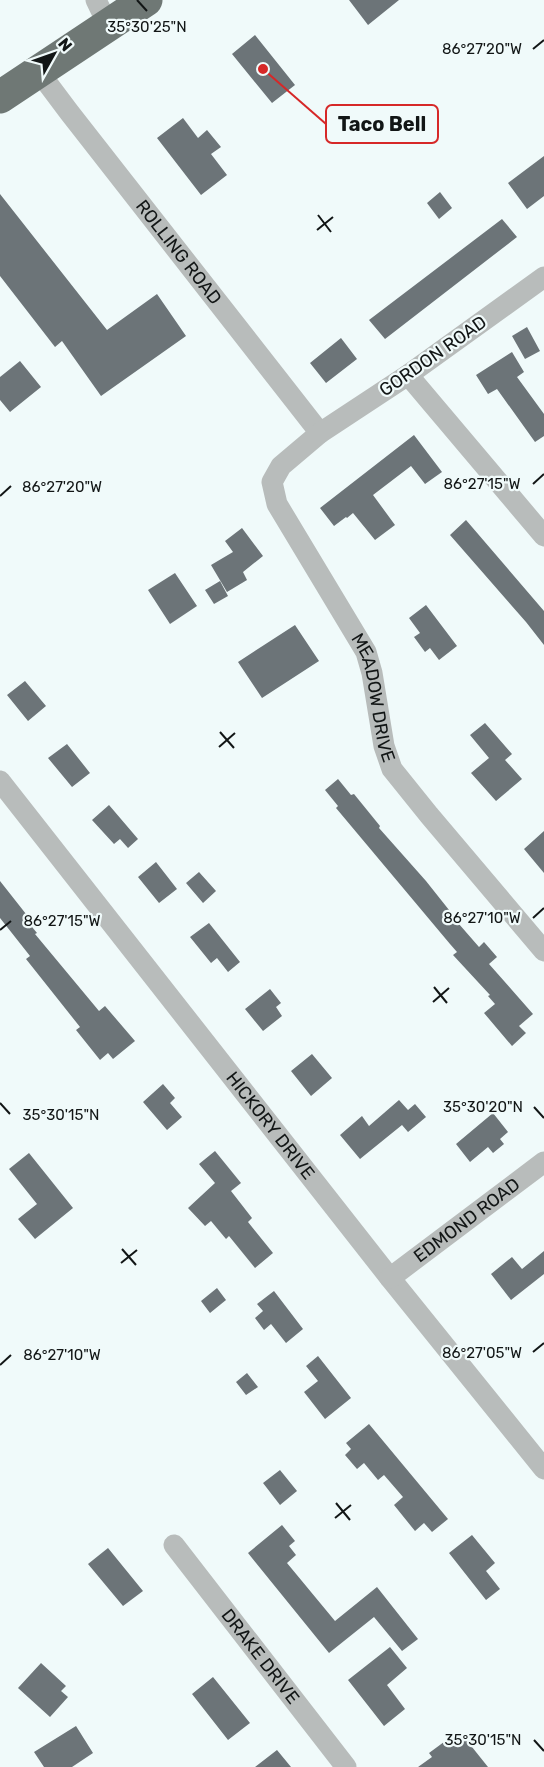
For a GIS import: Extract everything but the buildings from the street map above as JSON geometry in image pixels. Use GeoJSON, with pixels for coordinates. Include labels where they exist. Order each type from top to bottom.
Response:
{"type":"FeatureCollection","features":[{"type":"Feature","properties":{"kind":"highway"},"geometry":{"type":"LineString","coordinates":[[0,97],[39,72],[102,13],[147,0]]}},
{"type":"Feature","properties":{"kind":"street","name":"ROLLING ROAD"},"geometry":{"type":"LineString","coordinates":[[39,72],[320,433]]}},
{"type":"Feature","properties":{"kind":"street","name":"GORDON ROAD"},"geometry":{"type":"LineString","coordinates":[[320,433],[408,375],[544,277]]}},
{"type":"Feature","properties":{"kind":"street"},"geometry":{"type":"LineString","coordinates":[[408,375],[544,536]]}},
{"type":"Feature","properties":{"kind":"street","name":"MEADOW DRIVE"},"geometry":{"type":"LineString","coordinates":[[320,433],[281,466],[272,482],[277,504],[366,652],[372,673],[384,746],[392,769],[544,951]]}},
{"type":"Feature","properties":{"kind":"street","name":"HICKORY DRIVE"},"geometry":{"type":"LineString","coordinates":[[0,781],[390,1278],[544,1470]]}},
{"type":"Feature","properties":{"kind":"street","name":"EDMOND ROAD"},"geometry":{"type":"LineString","coordinates":[[390,1278],[544,1162]]}},
{"type":"Feature","properties":{"kind":"street","name":"DRAKE DRIVE"},"geometry":{"type":"LineString","coordinates":[[174,1545],[346,1767]]}},
{"type":"Feature","properties":{"kind":"place","name":"Taco Bell"},"geometry":{"type":"Point","coordinates":[263,69]}}]}
